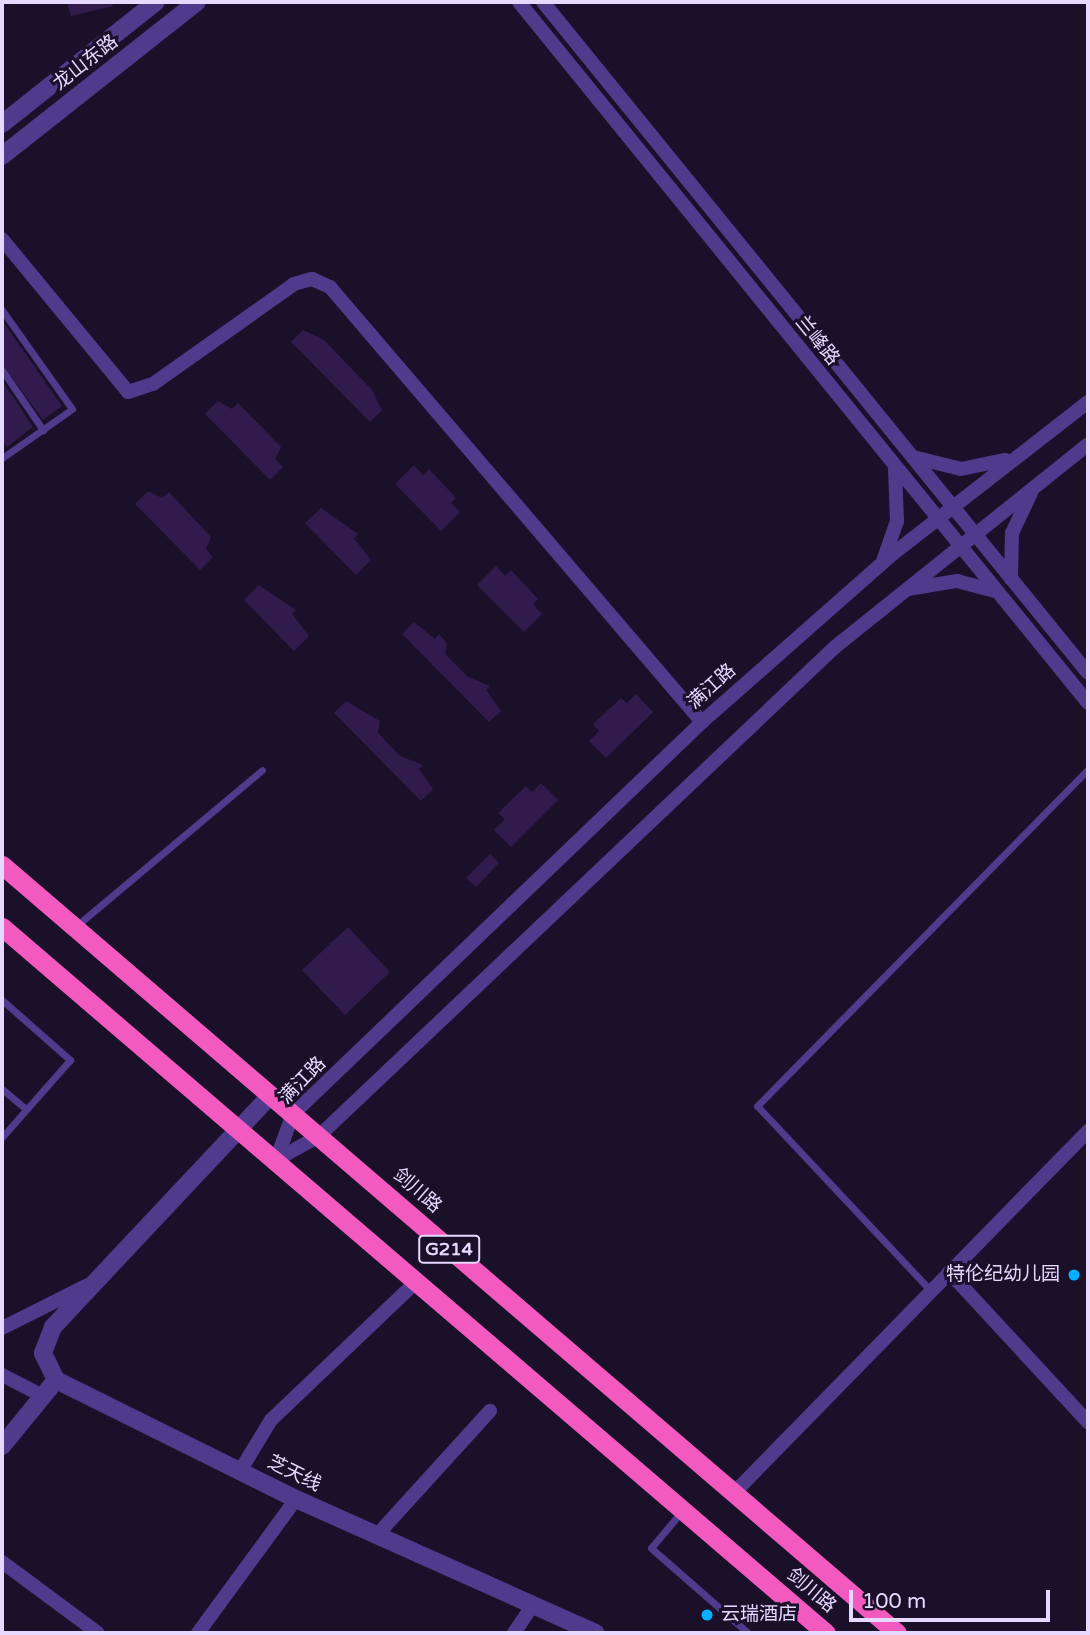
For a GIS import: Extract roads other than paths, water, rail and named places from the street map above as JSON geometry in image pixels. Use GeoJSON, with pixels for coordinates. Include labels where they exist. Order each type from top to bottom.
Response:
{"type":"FeatureCollection","features":[{"type":"Feature","properties":{"kind":"highway","name":"剑川路"},"geometry":{"type":"LineString","coordinates":[[2,865],[897,1633]]}},
{"type":"Feature","properties":{"kind":"highway","name":"剑川路"},"geometry":{"type":"LineString","coordinates":[[2,927],[239,1127],[826,1633]]}},
{"type":"Feature","properties":{"kind":"street","name":"龙山东路"},"geometry":{"type":"LineString","coordinates":[[2,124],[156,2]]}},
{"type":"Feature","properties":{"kind":"street","name":"龙山东路"},"geometry":{"type":"LineString","coordinates":[[2,156],[197,2]]}},
{"type":"Feature","properties":{"kind":"street","name":"兰峰路"},"geometry":{"type":"LineString","coordinates":[[519,2],[1088,703]]}},
{"type":"Feature","properties":{"kind":"street","name":"兰峰路"},"geometry":{"type":"LineString","coordinates":[[543,2],[909,456],[1088,673]]}},
{"type":"Feature","properties":{"kind":"street"},"geometry":{"type":"LineString","coordinates":[[2,239],[114,382],[128,392],[153,384],[294,284],[316,280],[330,286],[702,722]]}},
{"type":"Feature","properties":{"kind":"street","name":"满江路"},"geometry":{"type":"LineString","coordinates":[[276,1160],[293,1114],[702,722],[881,564],[1088,402]]}},
{"type":"Feature","properties":{"kind":"street"},"geometry":{"type":"LineString","coordinates":[[276,1160],[319,1136],[729,745],[900,592],[1088,444]]}},
{"type":"Feature","properties":{"kind":"street"},"geometry":{"type":"LineString","coordinates":[[909,456],[948,468],[975,469],[1028,447]]}},
{"type":"Feature","properties":{"kind":"street"},"geometry":{"type":"LineString","coordinates":[[881,564],[897,521],[895,467]]}},
{"type":"Feature","properties":{"kind":"street"},"geometry":{"type":"LineString","coordinates":[[1012,581],[1016,520],[1046,477]]}},
{"type":"Feature","properties":{"kind":"street"},"geometry":{"type":"LineString","coordinates":[[900,592],[943,581],[996,592]]}},
{"type":"Feature","properties":{"kind":"street"},"geometry":{"type":"LineString","coordinates":[[2,1446],[56,1380],[44,1356],[45,1341],[94,1282],[271,1095]]}},
{"type":"Feature","properties":{"kind":"street"},"geometry":{"type":"LineString","coordinates":[[733,1494],[1088,1130]]}},
{"type":"Feature","properties":{"kind":"street"},"geometry":{"type":"LineString","coordinates":[[949,1272],[1088,1423]]}},
{"type":"Feature","properties":{"kind":"street"},"geometry":{"type":"LineString","coordinates":[[2,1328],[94,1282]]}},
{"type":"Feature","properties":{"kind":"street"},"geometry":{"type":"LineString","coordinates":[[240,1471],[271,1420],[416,1282]]}},
{"type":"Feature","properties":{"kind":"street"},"geometry":{"type":"LineString","coordinates":[[2,1375],[43,1396]]}},
{"type":"Feature","properties":{"kind":"street","name":"芝天线"},"geometry":{"type":"LineString","coordinates":[[56,1380],[296,1499],[595,1633]]}},
{"type":"Feature","properties":{"kind":"street"},"geometry":{"type":"LineString","coordinates":[[377,1535],[490,1411]]}},
{"type":"Feature","properties":{"kind":"street"},"geometry":{"type":"LineString","coordinates":[[200,1632],[296,1499]]}},
{"type":"Feature","properties":{"kind":"street"},"geometry":{"type":"LineString","coordinates":[[2,1562],[98,1633]]}},
{"type":"Feature","properties":{"kind":"street"},"geometry":{"type":"LineString","coordinates":[[514,1633],[533,1605]]}},
{"type":"Feature","properties":{"kind":"lane"},"geometry":{"type":"LineString","coordinates":[[2,310],[72,409],[2,457]]}},
{"type":"Feature","properties":{"kind":"lane"},"geometry":{"type":"LineString","coordinates":[[2,370],[43,430]]}},
{"type":"Feature","properties":{"kind":"lane"},"geometry":{"type":"LineString","coordinates":[[931,1291],[757,1106],[1088,769]]}},
{"type":"Feature","properties":{"kind":"lane"},"geometry":{"type":"LineString","coordinates":[[75,928],[262,770]]}},
{"type":"Feature","properties":{"kind":"lane"},"geometry":{"type":"LineString","coordinates":[[2,1000],[70,1060],[2,1137]]}},
{"type":"Feature","properties":{"kind":"lane"},"geometry":{"type":"LineString","coordinates":[[2,1089],[26,1110]]}},
{"type":"Feature","properties":{"kind":"lane"},"geometry":{"type":"LineString","coordinates":[[683,1511],[650,1548],[748,1633]]}},
{"type":"Feature","properties":{"kind":"place","name":"特伦纪幼儿园"},"geometry":{"type":"Point","coordinates":[1074,1275]}},
{"type":"Feature","properties":{"kind":"place","name":"云瑞酒店"},"geometry":{"type":"Point","coordinates":[707,1615]}}]}
